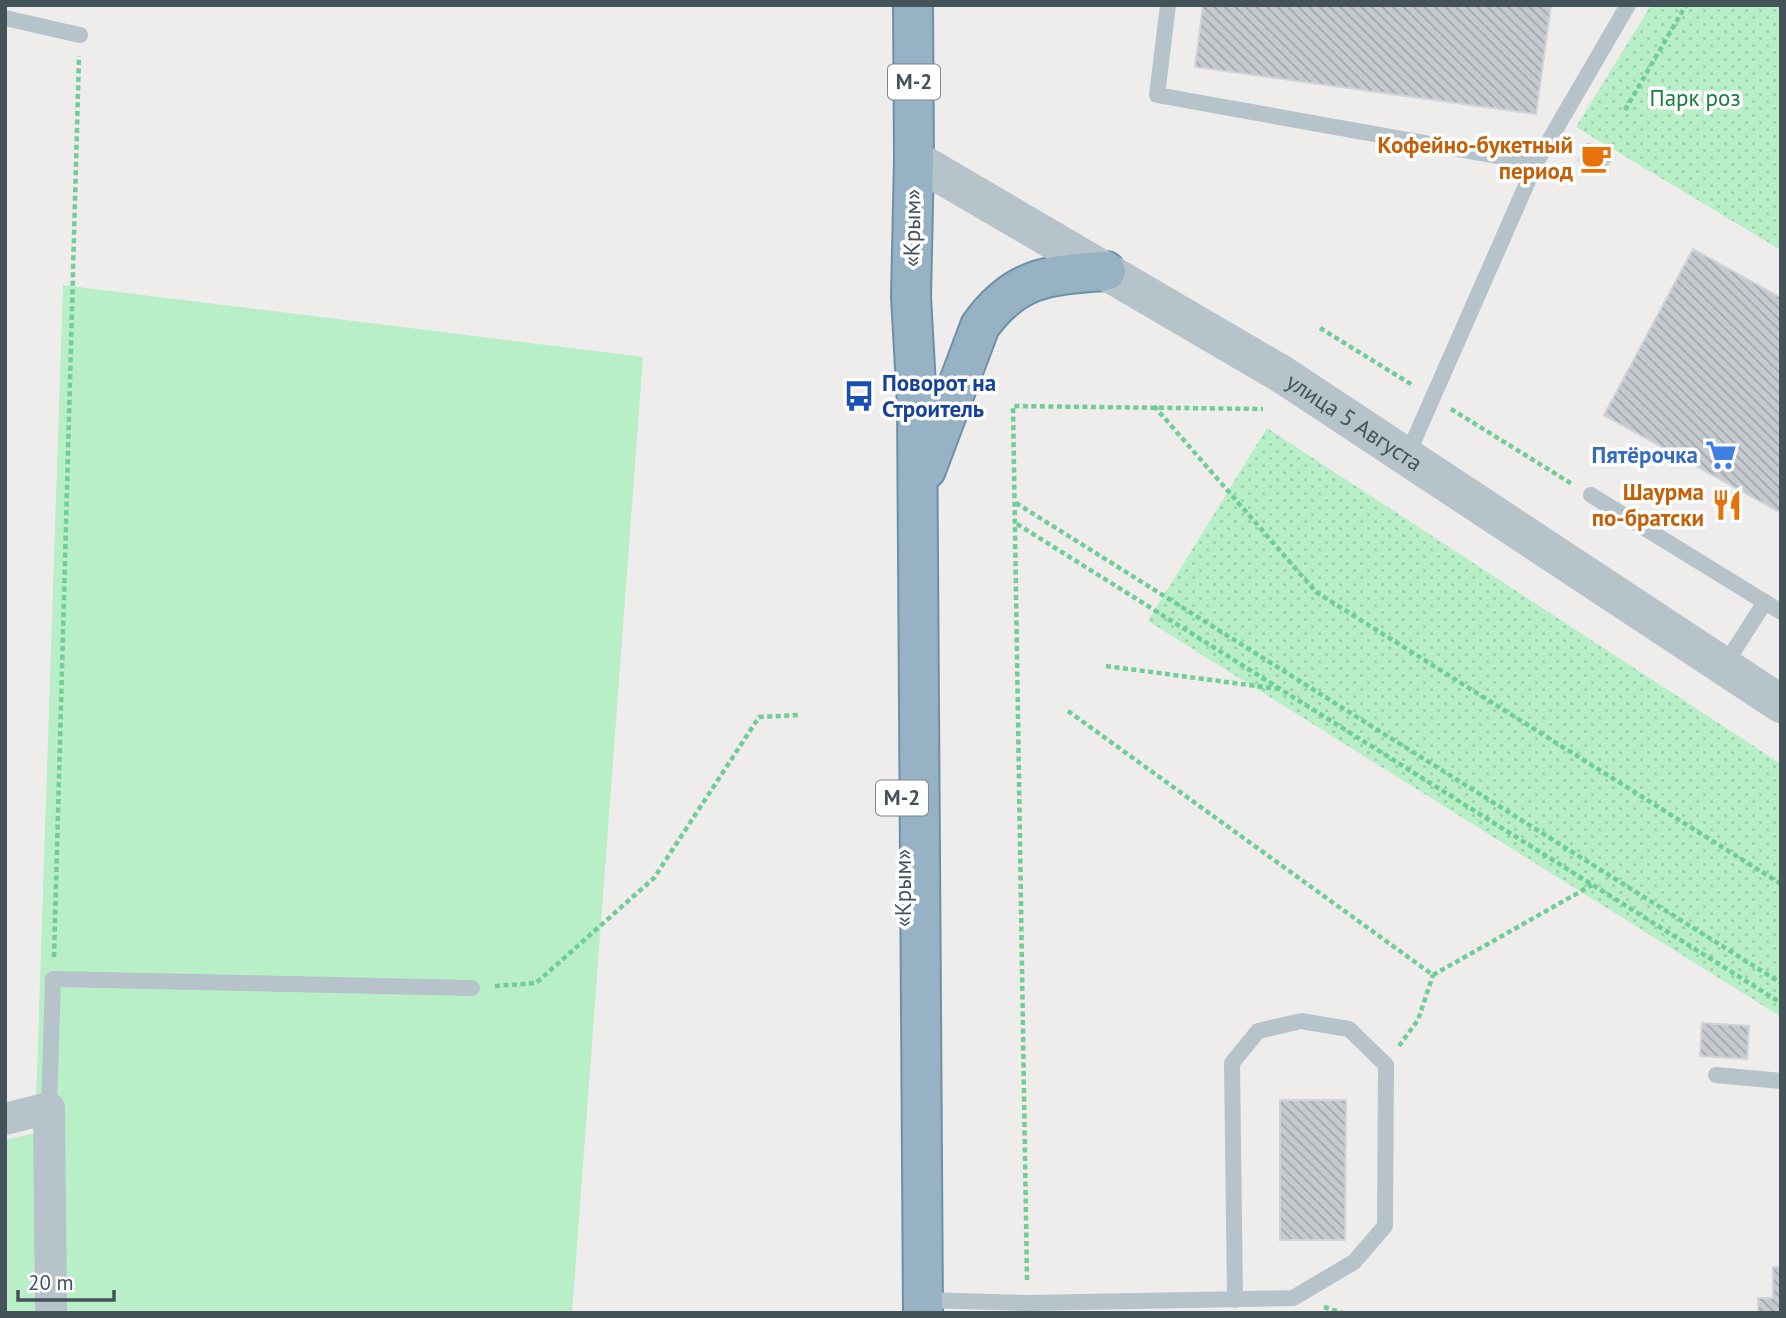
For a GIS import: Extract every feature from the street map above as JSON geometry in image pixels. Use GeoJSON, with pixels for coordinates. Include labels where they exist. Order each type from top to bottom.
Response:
{"type":"FeatureCollection","features":[{"type":"Feature","properties":{"kind":"highway","name":"М-2"},"geometry":{"type":"LineString","coordinates":[[913,5],[914,159]]}},
{"type":"Feature","properties":{"kind":"highway","name":"«Крым»"},"geometry":{"type":"LineString","coordinates":[[914,159],[911,297],[917,404],[917,1308]]}},
{"type":"Feature","properties":{"kind":"highway"},"geometry":{"type":"LineString","coordinates":[[916,495],[976,337],[995,305],[1021,287],[1053,274],[1106,271]]}},
{"type":"Feature","properties":{"kind":"highway","name":"«Крым»"},"geometry":{"type":"LineString","coordinates":[[911,297],[899,403],[917,1308]]}},
{"type":"Feature","properties":{"kind":"street","name":"улица 5 Августа"},"geometry":{"type":"LineString","coordinates":[[914,159],[1283,374],[1781,704]]}},
{"type":"Feature","properties":{"kind":"street"},"geometry":{"type":"LineString","coordinates":[[5,1119],[49,1108],[51,1313]]}},
{"type":"Feature","properties":{"kind":"lane"},"geometry":{"type":"LineString","coordinates":[[1168,5],[1157,95],[1536,163]]}},
{"type":"Feature","properties":{"kind":"lane"},"geometry":{"type":"LineString","coordinates":[[1407,457],[1536,163],[1628,5]]}},
{"type":"Feature","properties":{"kind":"lane"},"geometry":{"type":"LineString","coordinates":[[5,18],[80,35]]}},
{"type":"Feature","properties":{"kind":"lane"},"geometry":{"type":"LineString","coordinates":[[1591,495],[1781,612]]}},
{"type":"Feature","properties":{"kind":"lane"},"geometry":{"type":"LineString","coordinates":[[1724,666],[1765,602]]}},
{"type":"Feature","properties":{"kind":"lane"},"geometry":{"type":"LineString","coordinates":[[49,1108],[53,979],[472,988]]}},
{"type":"Feature","properties":{"kind":"lane"},"geometry":{"type":"LineString","coordinates":[[917,1308],[1027,1303],[1235,1300],[1293,1298],[1354,1262],[1385,1226],[1385,1065],[1349,1029],[1301,1021],[1258,1031],[1233,1063],[1235,1300]]}},
{"type":"Feature","properties":{"kind":"lane"},"geometry":{"type":"LineString","coordinates":[[1716,1075],[1781,1081]]}},
{"type":"Feature","properties":{"kind":"path"},"geometry":{"type":"LineString","coordinates":[[1625,110],[1686,5]]}},
{"type":"Feature","properties":{"kind":"path"},"geometry":{"type":"LineString","coordinates":[[53,979],[80,35]]}},
{"type":"Feature","properties":{"kind":"path"},"geometry":{"type":"LineString","coordinates":[[1027,1303],[1013,406],[1263,409]]}},
{"type":"Feature","properties":{"kind":"path"},"geometry":{"type":"LineString","coordinates":[[1154,406],[1316,592],[1781,884]]}},
{"type":"Feature","properties":{"kind":"path"},"geometry":{"type":"LineString","coordinates":[[1015,503],[1781,983]]}},
{"type":"Feature","properties":{"kind":"path"},"geometry":{"type":"LineString","coordinates":[[1016,523],[1781,1003]]}},
{"type":"Feature","properties":{"kind":"path"},"geometry":{"type":"LineString","coordinates":[[1106,666],[1282,689]]}},
{"type":"Feature","properties":{"kind":"path"},"geometry":{"type":"LineString","coordinates":[[1068,711],[1433,975]]}},
{"type":"Feature","properties":{"kind":"path"},"geometry":{"type":"LineString","coordinates":[[472,988],[536,983],[654,878],[759,717],[800,715]]}},
{"type":"Feature","properties":{"kind":"path"},"geometry":{"type":"LineString","coordinates":[[1385,1065],[1418,1020],[1433,975],[1592,885]]}},
{"type":"Feature","properties":{"kind":"green space","name":"Парк роз"},"geometry":{"type":"Polygon","coordinates":[[[1651,5],[1781,5],[1781,250],[1576,127],[1651,5]]]}},
{"type":"Feature","properties":{"kind":"green space"},"geometry":{"type":"Polygon","coordinates":[[[63,285],[643,357],[572,1313],[5,1313],[5,1140],[35,1133],[63,285]]]}},
{"type":"Feature","properties":{"kind":"green space"},"geometry":{"type":"Polygon","coordinates":[[[1267,428],[1781,764],[1781,1017],[1148,621],[1267,428]]]}},
{"type":"Feature","properties":{"kind":"building"},"geometry":{"type":"Polygon","coordinates":[[[1203,5],[1551,5],[1536,114],[1195,67],[1203,5]]]}},
{"type":"Feature","properties":{"kind":"building"},"geometry":{"type":"Polygon","coordinates":[[[1588,143],[1613,157],[1603,174],[1578,160],[1588,143]]]}},
{"type":"Feature","properties":{"kind":"building"},"geometry":{"type":"Polygon","coordinates":[[[1693,249],[1781,298],[1781,513],[1604,415],[1693,249]]]}},
{"type":"Feature","properties":{"kind":"building"},"geometry":{"type":"Polygon","coordinates":[[[1702,1023],[1749,1026],[1747,1059],[1700,1056],[1702,1023]]]}},
{"type":"Feature","properties":{"kind":"building"},"geometry":{"type":"Polygon","coordinates":[[[1280,1100],[1346,1100],[1345,1240],[1280,1240],[1280,1100]]]}},
{"type":"Feature","properties":{"kind":"building"},"geometry":{"type":"Polygon","coordinates":[[[1773,1267],[1781,1267],[1781,1313],[1758,1313],[1758,1298],[1773,1298],[1773,1267]]]}},
{"type":"Feature","properties":{"kind":"place","name":"Кофейно-букетный период"},"geometry":{"type":"Point","coordinates":[1596,158]}},
{"type":"Feature","properties":{"kind":"place","name":"Поворот на Строитель"},"geometry":{"type":"Point","coordinates":[859,396]}},
{"type":"Feature","properties":{"kind":"place","name":"Пятёрочка"},"geometry":{"type":"Point","coordinates":[1721,455]}},
{"type":"Feature","properties":{"kind":"place","name":"Шаурма по-братски"},"geometry":{"type":"Point","coordinates":[1727,505]}}]}
